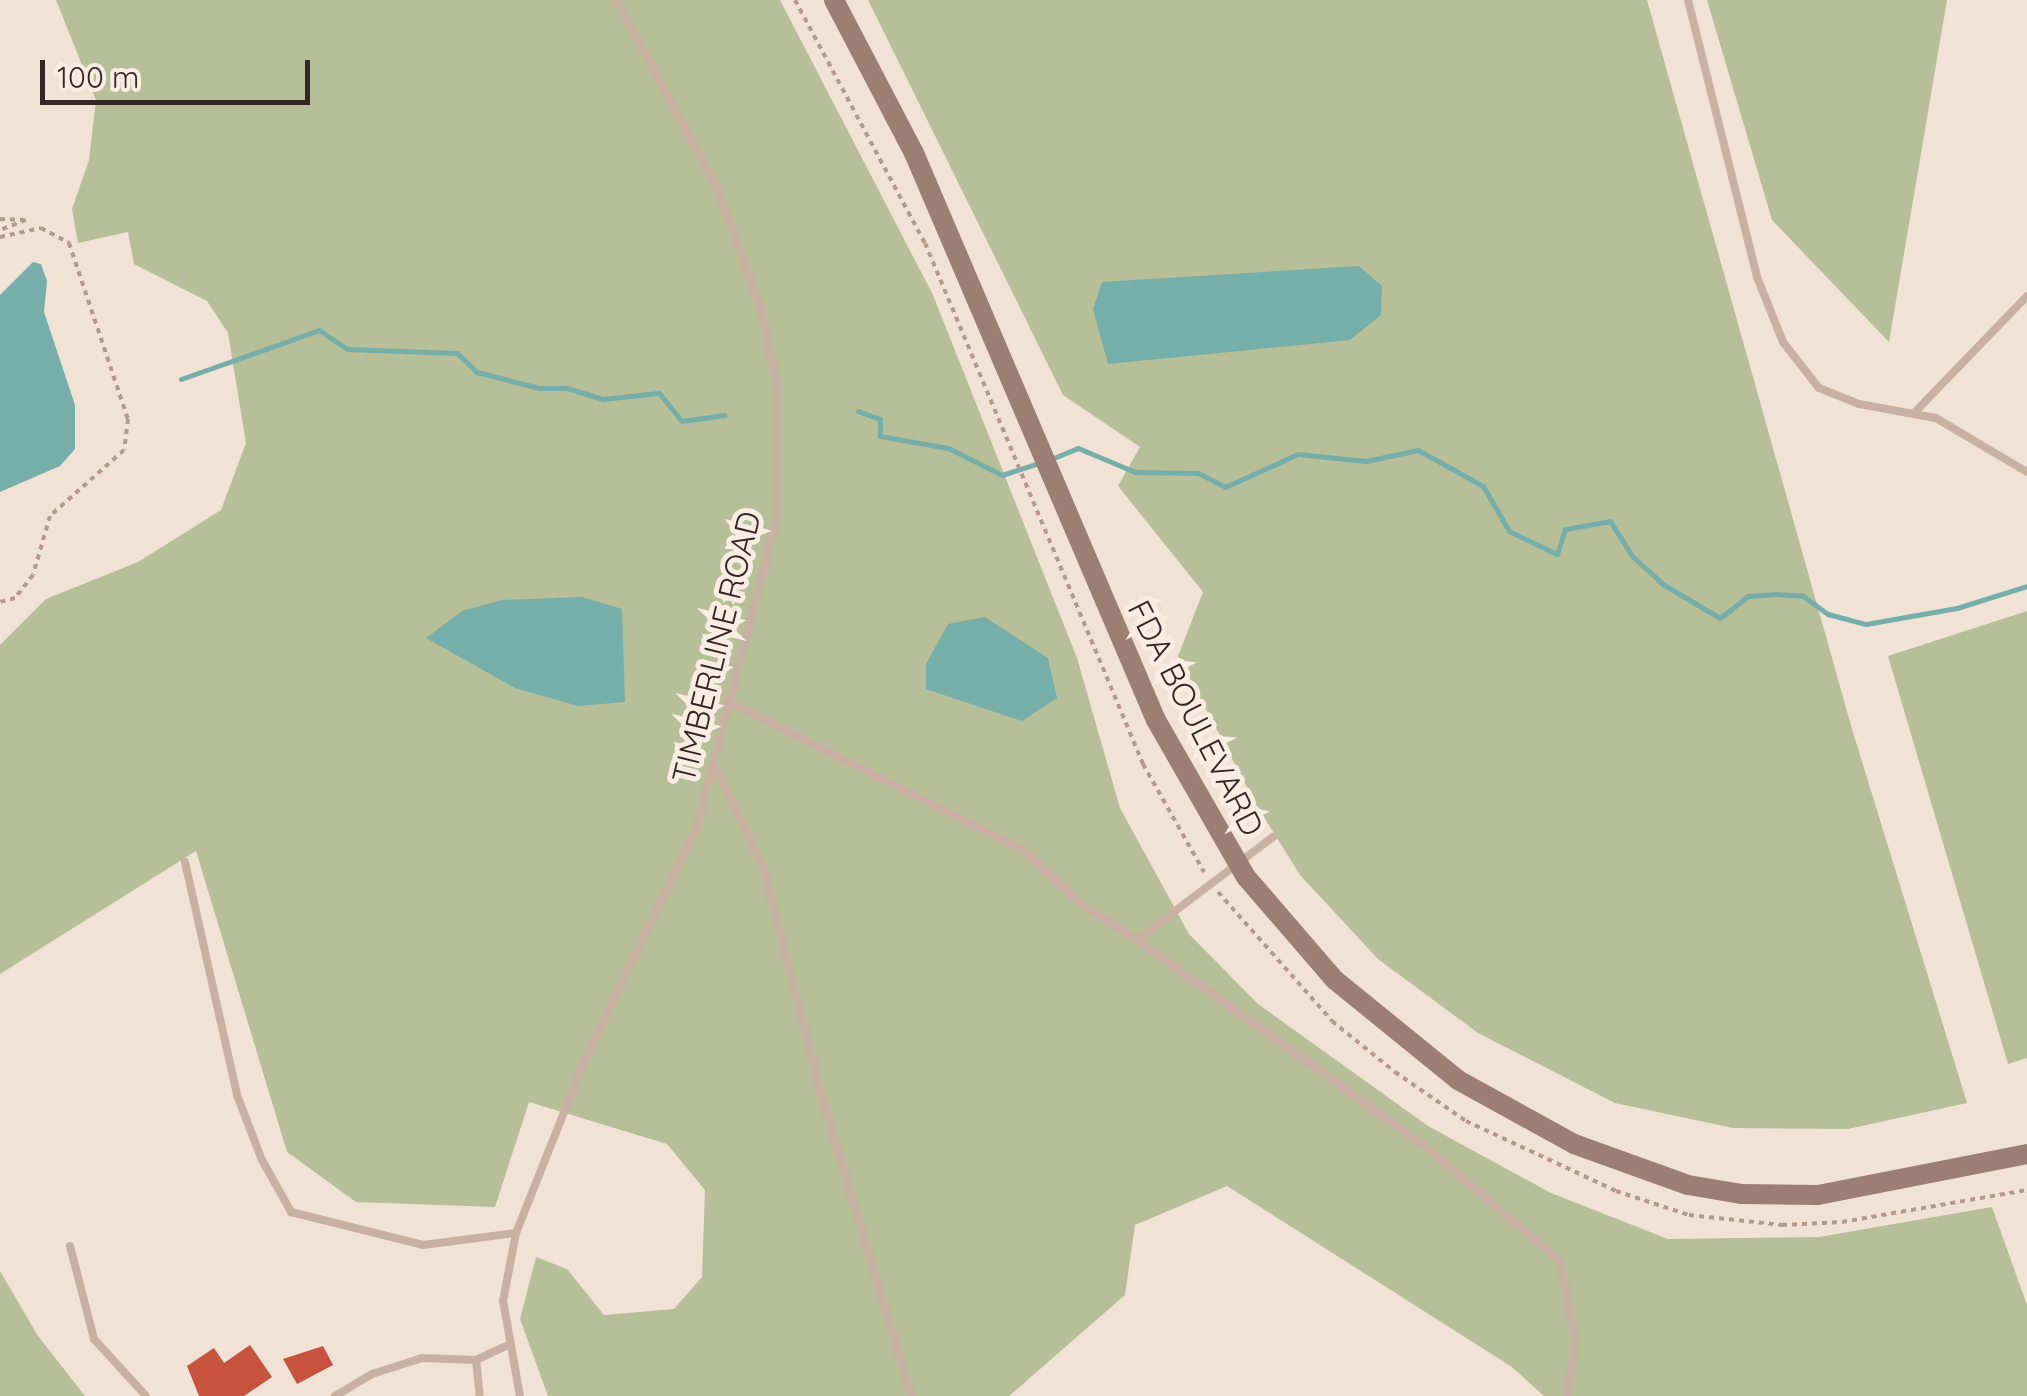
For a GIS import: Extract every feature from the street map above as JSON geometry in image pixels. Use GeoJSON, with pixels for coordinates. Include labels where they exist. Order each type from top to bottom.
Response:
{"type":"FeatureCollection","features":[{"type":"Feature","properties":{"kind":"street","name":"FDA BOULEVARD"},"geometry":{"type":"LineString","coordinates":[[834,0],[914,153],[1156,720],[1236,863],[1322,967],[1406,1043],[1518,1114],[1642,1170],[1688,1185],[1781,1197],[2023,1156]]}},
{"type":"Feature","properties":{"kind":"lane","name":"TIMBERLINE ROAD"},"geometry":{"type":"LineString","coordinates":[[511,1344],[503,1301],[516,1233],[587,1055],[696,830],[777,517],[777,385],[762,309],[718,190],[616,0]]}},
{"type":"Feature","properties":{"kind":"lane"},"geometry":{"type":"LineString","coordinates":[[1688,0],[1758,277],[1783,342],[1820,388],[1859,404],[1915,412],[2027,472]]}},
{"type":"Feature","properties":{"kind":"lane"},"geometry":{"type":"LineString","coordinates":[[1915,412],[2027,296]]}},
{"type":"Feature","properties":{"kind":"lane"},"geometry":{"type":"LineString","coordinates":[[729,702],[1024,851],[1080,904],[1137,940],[1421,1143],[1548,1248],[1560,1261],[1575,1340],[1568,1396]]}},
{"type":"Feature","properties":{"kind":"lane"},"geometry":{"type":"LineString","coordinates":[[714,764],[764,870],[822,1096],[911,1396]]}},
{"type":"Feature","properties":{"kind":"lane"},"geometry":{"type":"LineString","coordinates":[[1137,940],[1273,837]]}},
{"type":"Feature","properties":{"kind":"lane"},"geometry":{"type":"LineString","coordinates":[[185,862],[236,1095],[291,1212],[424,1245],[516,1233]]}},
{"type":"Feature","properties":{"kind":"lane"},"geometry":{"type":"LineString","coordinates":[[70,1246],[94,1338],[146,1396]]}},
{"type":"Feature","properties":{"kind":"lane"},"geometry":{"type":"LineString","coordinates":[[336,1396],[372,1374],[422,1358],[476,1360],[511,1344],[520,1396]]}},
{"type":"Feature","properties":{"kind":"lane"},"geometry":{"type":"LineString","coordinates":[[476,1360],[480,1396]]}},
{"type":"Feature","properties":{"kind":"path"},"geometry":{"type":"LineString","coordinates":[[795,0],[943,287],[1173,827],[1210,882],[1332,1021],[1395,1072],[1466,1121],[1616,1192],[1689,1214],[1782,1225],[1842,1222],[2027,1190]]}},
{"type":"Feature","properties":{"kind":"path"},"geometry":{"type":"LineString","coordinates":[[0,218],[26,220],[0,234]]}},
{"type":"Feature","properties":{"kind":"path"},"geometry":{"type":"LineString","coordinates":[[0,234],[41,228],[69,243],[128,418],[124,450],[50,516],[32,575],[14,598],[0,602]]}},
{"type":"Feature","properties":{"kind":"green space"},"geometry":{"type":"Polygon","coordinates":[[[56,0],[780,0],[933,295],[1077,658],[1120,808],[1189,934],[1258,1004],[1428,1126],[1551,1193],[1668,1239],[1819,1237],[1992,1207],[2027,1305],[2027,1396],[1544,1396],[1512,1367],[1227,1186],[1135,1225],[1125,1295],[1009,1396],[548,1396],[520,1319],[536,1257],[567,1269],[604,1315],[674,1309],[702,1277],[705,1190],[667,1144],[529,1102],[495,1207],[356,1202],[287,1152],[196,851],[0,974],[0,645],[46,599],[138,562],[221,510],[246,443],[228,333],[207,301],[134,264],[128,232],[78,243],[72,209],[89,160],[96,100],[56,0]]]}},
{"type":"Feature","properties":{"kind":"green space"},"geometry":{"type":"Polygon","coordinates":[[[868,0],[1647,0],[1852,729],[1967,1103],[1848,1129],[1733,1128],[1615,1103],[1478,1033],[1378,959],[1300,875],[1257,806],[1178,656],[1203,592],[1118,486],[1140,447],[1063,395],[868,0]]]}},
{"type":"Feature","properties":{"kind":"green space"},"geometry":{"type":"Polygon","coordinates":[[[1707,0],[1947,0],[1889,342],[1772,220],[1707,0]]]}},
{"type":"Feature","properties":{"kind":"green space"},"geometry":{"type":"Polygon","coordinates":[[[2027,611],[2027,1058],[2008,1064],[1888,656],[2027,611]]]}},
{"type":"Feature","properties":{"kind":"green space"},"geometry":{"type":"Polygon","coordinates":[[[0,1271],[38,1336],[85,1396],[0,1396],[0,1271]]]}},
{"type":"Feature","properties":{"kind":"water"},"geometry":{"type":"Polygon","coordinates":[[[33,262],[41,264],[47,281],[44,312],[75,405],[75,449],[60,466],[0,492],[0,295],[33,262]]]}},
{"type":"Feature","properties":{"kind":"water"},"geometry":{"type":"Polygon","coordinates":[[[1359,266],[1382,286],[1381,315],[1350,340],[1108,364],[1093,309],[1102,282],[1359,266]]]}},
{"type":"Feature","properties":{"kind":"water"},"geometry":{"type":"Polygon","coordinates":[[[582,597],[622,609],[625,702],[578,706],[515,688],[426,638],[462,611],[502,600],[582,597]]]}},
{"type":"Feature","properties":{"kind":"water"},"geometry":{"type":"Polygon","coordinates":[[[985,617],[1048,658],[1057,698],[1022,721],[926,689],[926,664],[948,624],[985,617]]]}},
{"type":"Feature","properties":{"kind":"building"},"geometry":{"type":"Polygon","coordinates":[[[250,1345],[272,1377],[244,1396],[199,1396],[187,1366],[214,1348],[224,1363],[250,1345]]]}},
{"type":"Feature","properties":{"kind":"building"},"geometry":{"type":"Polygon","coordinates":[[[323,1346],[333,1365],[297,1384],[283,1359],[323,1346]]]}},
{"type":"Feature","properties":{"kind":"waterway"},"geometry":{"type":"LineString","coordinates":[[181,379],[319,330],[347,349],[457,353],[477,372],[539,388],[567,388],[602,399],[659,393],[682,421],[725,415]]}},
{"type":"Feature","properties":{"kind":"waterway"},"geometry":{"type":"LineString","coordinates":[[858,411],[880,419],[880,436],[948,448],[1002,475],[1040,463]]}},
{"type":"Feature","properties":{"kind":"waterway"},"geometry":{"type":"LineString","coordinates":[[1051,459],[1078,448],[1135,472],[1198,473],[1225,487],[1298,454],[1366,461],[1418,450],[1483,486],[1509,531],[1557,554],[1565,529],[1610,521],[1632,556],[1664,585],[1720,618],[1748,596],[1777,594],[1803,596],[1828,614],[1866,624],[1957,608],[2027,586]]}}]}
